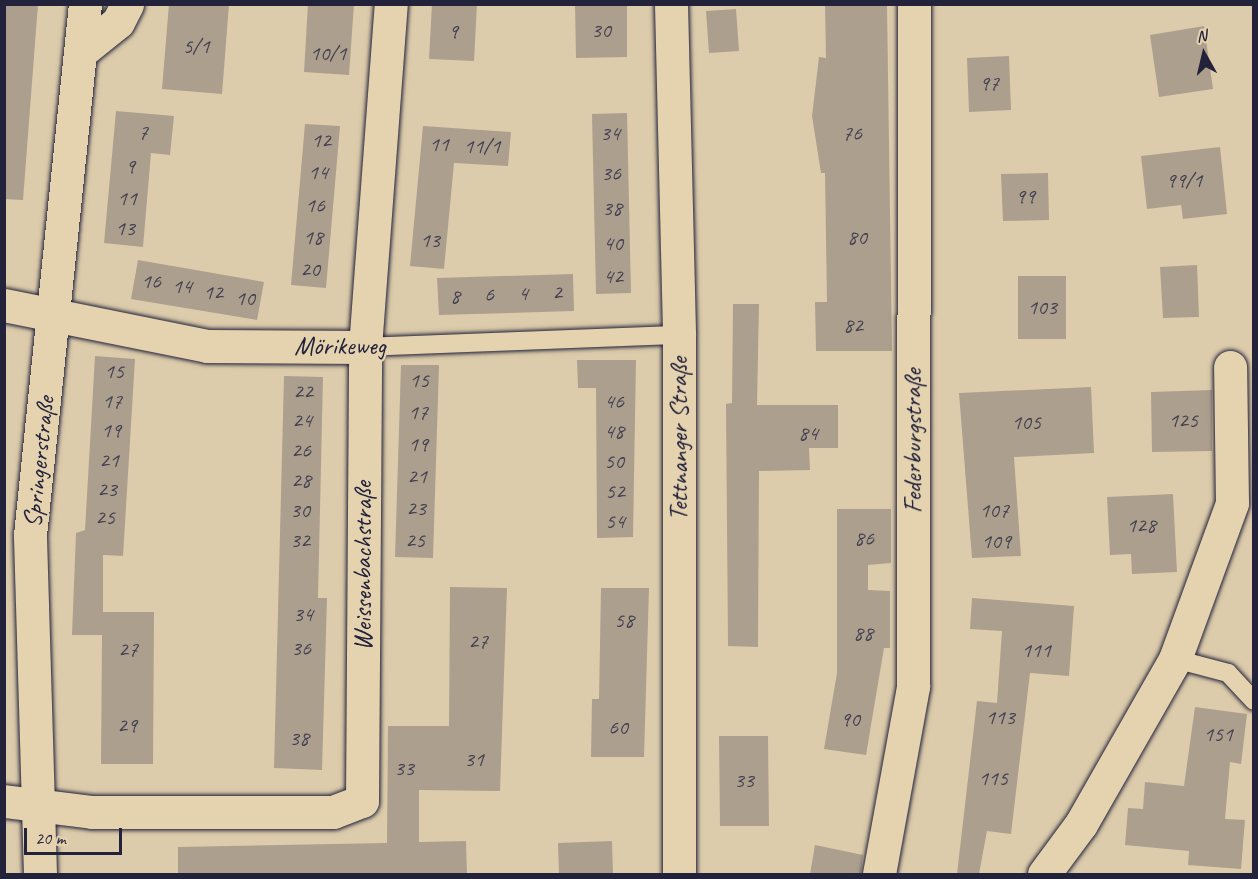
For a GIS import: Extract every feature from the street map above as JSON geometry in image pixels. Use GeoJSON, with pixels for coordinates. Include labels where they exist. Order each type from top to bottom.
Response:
{"type":"FeatureCollection","features":[{"type":"Feature","properties":{"kind":"street","name":"Springerstraße"},"geometry":{"type":"LineString","coordinates":[[40,874],[20,805],[30,535],[55,318],[85,4]]}},
{"type":"Feature","properties":{"kind":"street"},"geometry":{"type":"LineString","coordinates":[[82,51],[118,22],[127,4]]}},
{"type":"Feature","properties":{"kind":"street","name":"Weissenbachstraße"},"geometry":{"type":"LineString","coordinates":[[20,805],[333,812],[362,801],[365,347],[391,4]]}},
{"type":"Feature","properties":{"kind":"street","name":"Tettnanger Straße"},"geometry":{"type":"LineString","coordinates":[[671,4],[679,335],[680,874]]}},
{"type":"Feature","properties":{"kind":"street","name":"Federburgstraße"},"geometry":{"type":"LineString","coordinates":[[879,874],[913,686],[914,4]]}},
{"type":"Feature","properties":{"kind":"street","name":"Mörikeweg"},"geometry":{"type":"LineString","coordinates":[[4,305],[55,318],[207,346],[365,347]]}},
{"type":"Feature","properties":{"kind":"street"},"geometry":{"type":"LineString","coordinates":[[1044,874],[1081,824],[1175,659],[1232,503],[1230,367]]}},
{"type":"Feature","properties":{"kind":"lane","name":"Mörikeweg"},"geometry":{"type":"LineString","coordinates":[[365,347],[679,335]]}},
{"type":"Feature","properties":{"kind":"lane"},"geometry":{"type":"LineString","coordinates":[[1175,659],[1228,673],[1254,701]]}},
{"type":"Feature","properties":{"kind":"building"},"geometry":{"type":"Polygon","coordinates":[[[4,4],[38,4],[23,200],[4,199],[4,4]]]}},
{"type":"Feature","properties":{"kind":"building"},"geometry":{"type":"Polygon","coordinates":[[[169,4],[229,4],[222,94],[162,89],[169,4]]]}},
{"type":"Feature","properties":{"kind":"building"},"geometry":{"type":"Polygon","coordinates":[[[308,4],[354,4],[349,75],[304,72],[308,4]]]}},
{"type":"Feature","properties":{"kind":"building"},"geometry":{"type":"Polygon","coordinates":[[[432,4],[477,4],[474,61],[429,59],[432,4]]]}},
{"type":"Feature","properties":{"kind":"building"},"geometry":{"type":"Polygon","coordinates":[[[575,4],[627,4],[627,57],[576,58],[575,4]]]}},
{"type":"Feature","properties":{"kind":"building"},"geometry":{"type":"Polygon","coordinates":[[[825,4],[887,4],[892,351],[816,351],[815,302],[827,302],[825,173],[821,173],[812,116],[819,57],[826,58],[825,4]]]}},
{"type":"Feature","properties":{"kind":"building"},"geometry":{"type":"Polygon","coordinates":[[[736,9],[739,51],[709,53],[706,11],[736,9]]]}},
{"type":"Feature","properties":{"kind":"building"},"geometry":{"type":"Polygon","coordinates":[[[1204,26],[1213,89],[1159,97],[1150,35],[1204,26]]]}},
{"type":"Feature","properties":{"kind":"building"},"geometry":{"type":"Polygon","coordinates":[[[1009,56],[1011,110],[969,112],[967,58],[1009,56]]]}},
{"type":"Feature","properties":{"kind":"building"},"geometry":{"type":"Polygon","coordinates":[[[116,111],[174,116],[170,155],[151,153],[143,247],[104,243],[116,111]]]}},
{"type":"Feature","properties":{"kind":"building"},"geometry":{"type":"Polygon","coordinates":[[[627,113],[631,293],[596,294],[592,114],[627,113]]]}},
{"type":"Feature","properties":{"kind":"building"},"geometry":{"type":"Polygon","coordinates":[[[305,124],[340,126],[326,288],[291,285],[305,124]]]}},
{"type":"Feature","properties":{"kind":"building"},"geometry":{"type":"Polygon","coordinates":[[[423,126],[511,132],[508,166],[454,163],[444,269],[410,266],[423,126]]]}},
{"type":"Feature","properties":{"kind":"building"},"geometry":{"type":"Polygon","coordinates":[[[1220,147],[1227,214],[1183,219],[1181,205],[1147,209],[1141,156],[1220,147]]]}},
{"type":"Feature","properties":{"kind":"building"},"geometry":{"type":"Polygon","coordinates":[[[1048,173],[1049,220],[1003,221],[1001,174],[1048,173]]]}},
{"type":"Feature","properties":{"kind":"building"},"geometry":{"type":"Polygon","coordinates":[[[138,260],[264,282],[257,320],[131,299],[138,260]]]}},
{"type":"Feature","properties":{"kind":"building"},"geometry":{"type":"Polygon","coordinates":[[[1197,265],[1199,317],[1163,318],[1160,267],[1197,265]]]}},
{"type":"Feature","properties":{"kind":"building"},"geometry":{"type":"Polygon","coordinates":[[[573,274],[574,311],[439,315],[437,278],[573,274]]]}},
{"type":"Feature","properties":{"kind":"building"},"geometry":{"type":"Polygon","coordinates":[[[1018,276],[1066,276],[1066,339],[1018,339],[1018,276]]]}},
{"type":"Feature","properties":{"kind":"building"},"geometry":{"type":"Polygon","coordinates":[[[733,304],[759,304],[757,405],[838,405],[838,448],[809,448],[810,470],[759,471],[758,647],[728,646],[726,404],[732,403],[733,304]]]}},
{"type":"Feature","properties":{"kind":"building"},"geometry":{"type":"Polygon","coordinates":[[[95,356],[135,359],[123,556],[103,555],[103,612],[154,612],[153,764],[101,764],[102,635],[72,635],[76,533],[85,530],[95,356]]]}},
{"type":"Feature","properties":{"kind":"building"},"geometry":{"type":"Polygon","coordinates":[[[577,360],[636,360],[633,537],[597,538],[596,388],[578,388],[577,360]]]}},
{"type":"Feature","properties":{"kind":"building"},"geometry":{"type":"Polygon","coordinates":[[[401,365],[439,365],[433,558],[395,557],[401,365]]]}},
{"type":"Feature","properties":{"kind":"building"},"geometry":{"type":"Polygon","coordinates":[[[284,376],[323,377],[318,598],[327,598],[322,770],[274,768],[284,376]]]}},
{"type":"Feature","properties":{"kind":"building"},"geometry":{"type":"Polygon","coordinates":[[[1091,387],[1094,453],[1014,457],[1021,556],[972,558],[959,393],[1091,387]]]}},
{"type":"Feature","properties":{"kind":"building"},"geometry":{"type":"Polygon","coordinates":[[[1212,390],[1212,451],[1152,452],[1151,392],[1212,390]]]}},
{"type":"Feature","properties":{"kind":"building"},"geometry":{"type":"Polygon","coordinates":[[[1173,494],[1177,572],[1132,574],[1131,554],[1110,555],[1107,497],[1173,494]]]}},
{"type":"Feature","properties":{"kind":"building"},"geometry":{"type":"Polygon","coordinates":[[[837,509],[891,509],[891,563],[868,565],[868,590],[890,591],[890,648],[884,648],[866,755],[824,749],[837,673],[837,509]]]}},
{"type":"Feature","properties":{"kind":"building"},"geometry":{"type":"Polygon","coordinates":[[[450,587],[507,588],[500,791],[419,790],[419,842],[466,841],[467,874],[178,874],[178,847],[387,843],[388,726],[449,726],[450,587]]]}},
{"type":"Feature","properties":{"kind":"building"},"geometry":{"type":"Polygon","coordinates":[[[601,588],[649,588],[644,757],[591,757],[592,699],[599,699],[601,588]]]}},
{"type":"Feature","properties":{"kind":"building"},"geometry":{"type":"Polygon","coordinates":[[[972,598],[1074,606],[1069,676],[1030,673],[1011,834],[987,831],[979,874],[957,874],[977,701],[997,703],[1002,631],[970,629],[972,598]]]}},
{"type":"Feature","properties":{"kind":"building"},"geometry":{"type":"Polygon","coordinates":[[[1195,707],[1247,714],[1241,764],[1230,762],[1225,819],[1245,820],[1241,869],[1188,865],[1189,851],[1125,845],[1128,808],[1143,809],[1145,782],[1184,786],[1195,707]]]}},
{"type":"Feature","properties":{"kind":"building"},"geometry":{"type":"Polygon","coordinates":[[[719,736],[768,736],[769,826],[720,826],[719,736]]]}},
{"type":"Feature","properties":{"kind":"building"},"geometry":{"type":"Polygon","coordinates":[[[612,841],[613,874],[559,874],[558,843],[612,841]]]}},
{"type":"Feature","properties":{"kind":"building"},"geometry":{"type":"Polygon","coordinates":[[[815,845],[863,855],[861,874],[810,874],[815,845]]]}}]}
